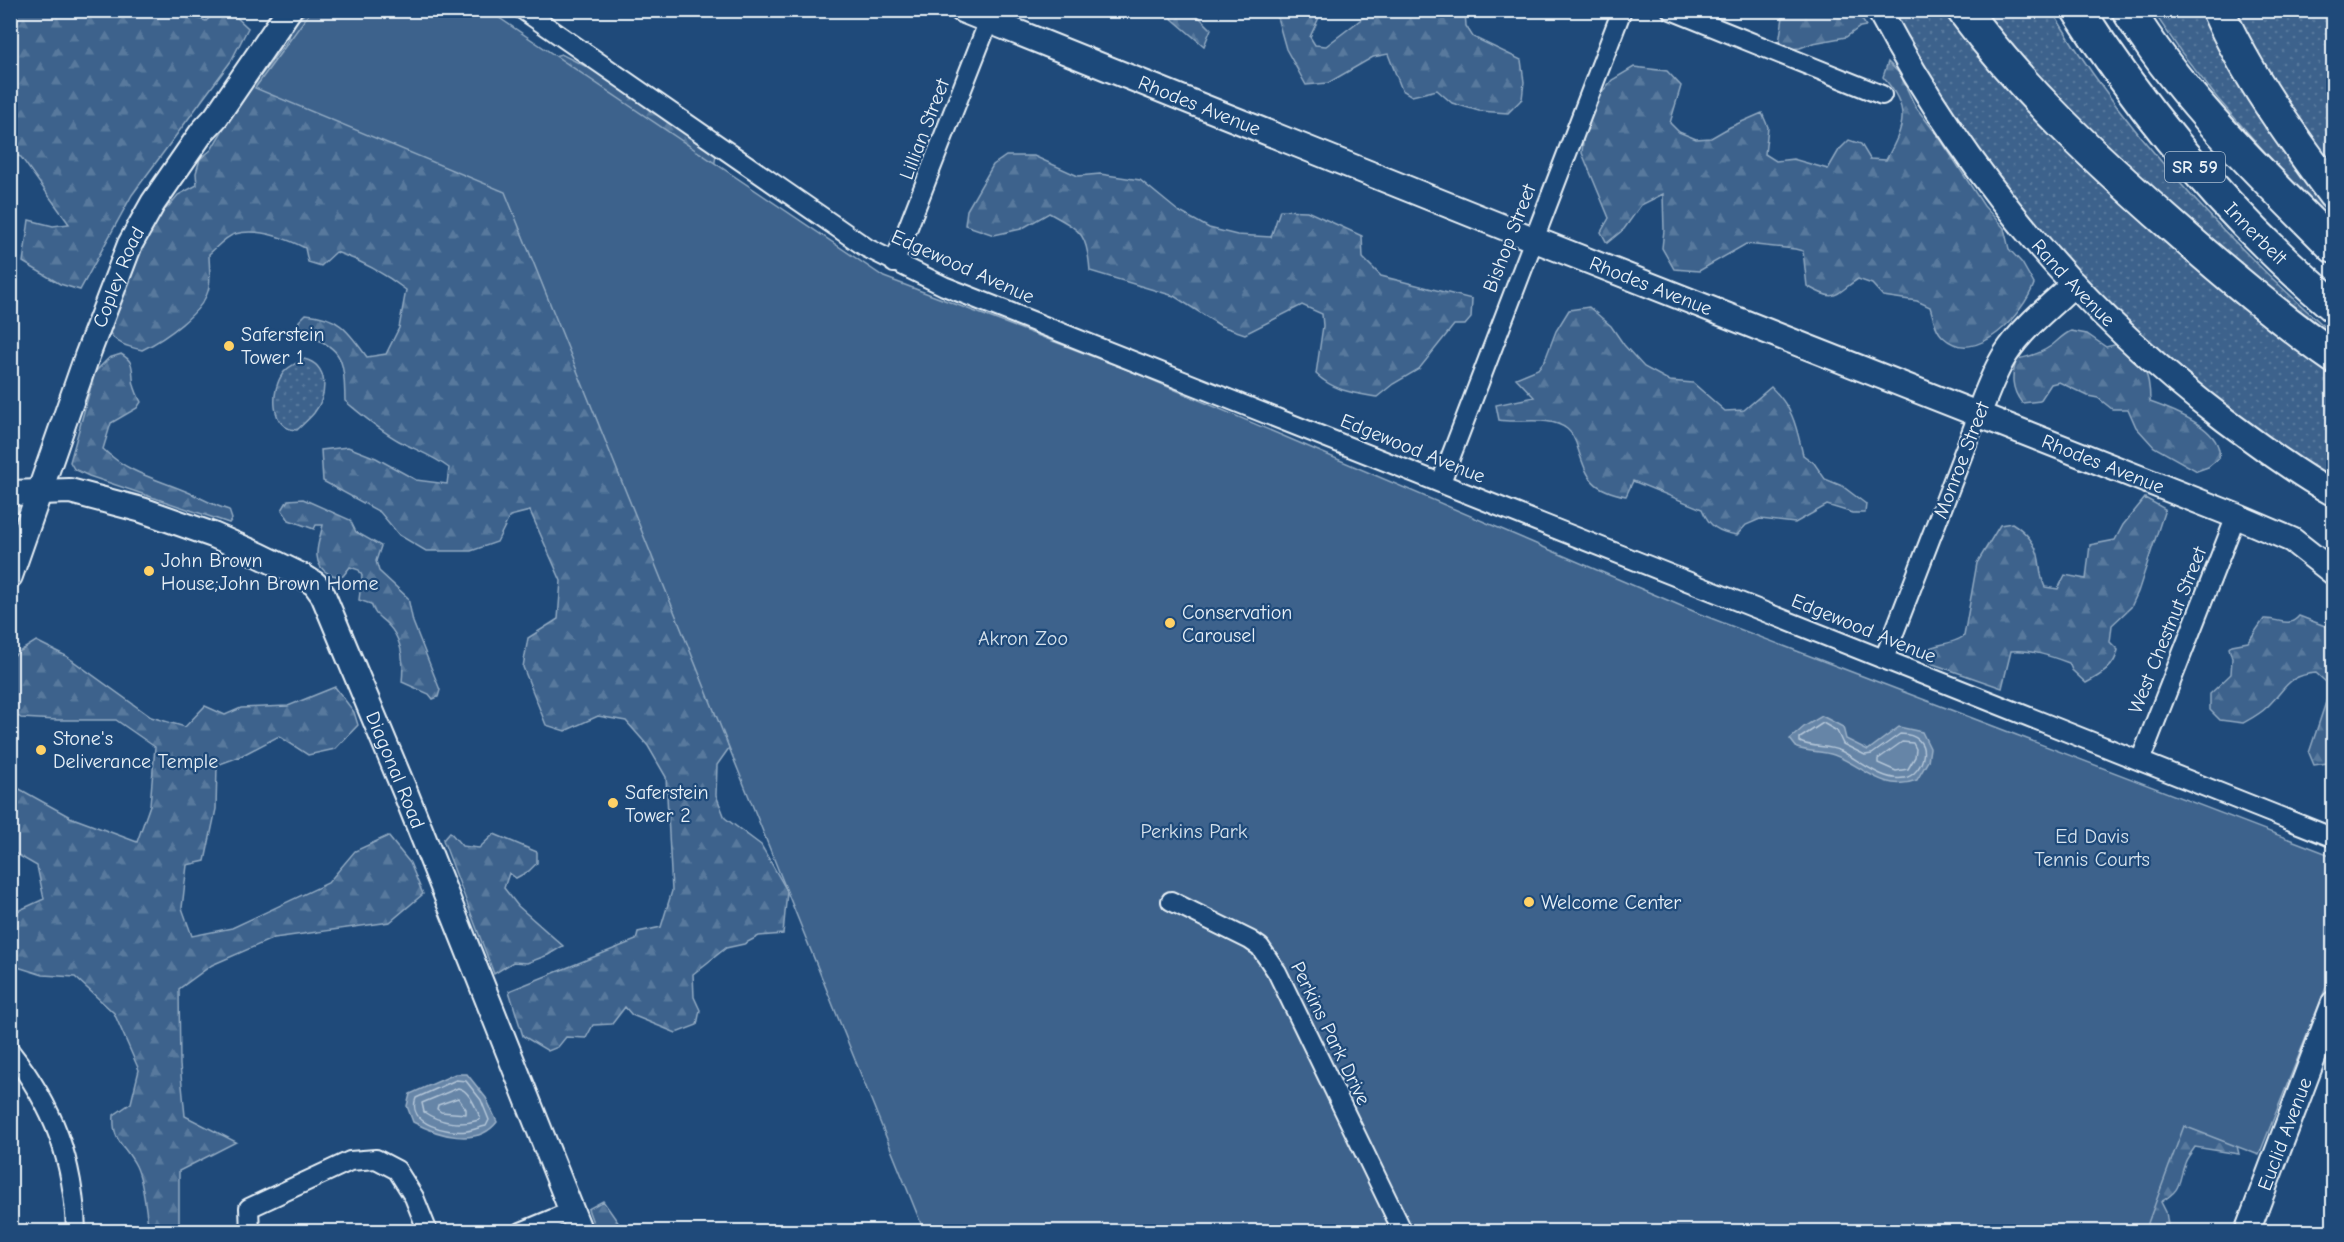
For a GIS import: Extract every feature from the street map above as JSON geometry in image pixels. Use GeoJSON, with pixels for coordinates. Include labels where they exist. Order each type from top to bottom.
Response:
{"type":"FeatureCollection","features":[{"type":"Feature","properties":{"kind":"highway"},"geometry":{"type":"LineString","coordinates":[[1963,10],[2033,96],[2095,158],[2253,294],[2334,357]]}},
{"type":"Feature","properties":{"kind":"highway","name":"Innerbelt"},"geometry":{"type":"LineString","coordinates":[[2078,10],[2126,82],[2172,141],[2268,246],[2334,306]]}},
{"type":"Feature","properties":{"kind":"highway","name":"SR 59"},"geometry":{"type":"LineString","coordinates":[[2128,10],[2203,110],[2334,247]]}},
{"type":"Feature","properties":{"kind":"highway"},"geometry":{"type":"LineString","coordinates":[[2218,10],[2227,31],[2256,80],[2334,194]]}},
{"type":"Feature","properties":{"kind":"street","name":"Copley Road"},"geometry":{"type":"LineString","coordinates":[[10,576],[87,356],[137,230],[168,180],[202,132],[216,117],[289,10]]}},
{"type":"Feature","properties":{"kind":"street","name":"Edgewood Avenue"},"geometry":{"type":"LineString","coordinates":[[523,10],[867,248],[894,263],[976,299],[2334,838]]}},
{"type":"Feature","properties":{"kind":"street","name":"Rhodes Avenue"},"geometry":{"type":"LineString","coordinates":[[962,10],[991,16],[1533,239],[2236,516],[2292,540],[2334,573]]}},
{"type":"Feature","properties":{"kind":"street","name":"Bishop Street"},"geometry":{"type":"LineString","coordinates":[[1441,482],[1622,10]]}},
{"type":"Feature","properties":{"kind":"street"},"geometry":{"type":"LineString","coordinates":[[1671,10],[1882,95]]}},
{"type":"Feature","properties":{"kind":"street","name":"Rand Avenue"},"geometry":{"type":"LineString","coordinates":[[1879,10],[1937,111],[1971,161],[2034,241],[2074,284],[2131,342],[2189,393],[2282,462],[2334,494]]}},
{"type":"Feature","properties":{"kind":"street","name":"Lillian Street"},"geometry":{"type":"LineString","coordinates":[[894,263],[991,16]]}},
{"type":"Feature","properties":{"kind":"street","name":"Monroe Street"},"geometry":{"type":"LineString","coordinates":[[1884,659],[1998,368],[2011,346],[2028,326],[2074,284]]}},
{"type":"Feature","properties":{"kind":"street","name":"Diagonal Road"},"geometry":{"type":"LineString","coordinates":[[10,493],[70,491],[142,510],[213,535],[315,584],[323,595],[406,794],[576,1221]]}},
{"type":"Feature","properties":{"kind":"street","name":"West Chestnut Street"},"geometry":{"type":"LineString","coordinates":[[2140,761],[2236,516]]}},
{"type":"Feature","properties":{"kind":"street","name":"Perkins Park Drive"},"geometry":{"type":"LineString","coordinates":[[1171,901],[1250,940],[1260,948],[1277,972],[1403,1232]]}},
{"type":"Feature","properties":{"kind":"street","name":"Euclid Avenue"},"geometry":{"type":"LineString","coordinates":[[2247,1232],[2334,1003]]}},
{"type":"Feature","properties":{"kind":"street"},"geometry":{"type":"LineString","coordinates":[[10,1051],[35,1084],[58,1129],[73,1185],[76,1232]]}},
{"type":"Feature","properties":{"kind":"street"},"geometry":{"type":"LineString","coordinates":[[250,1232],[249,1208],[350,1161],[376,1159],[397,1170],[414,1197],[428,1232]]}},
{"type":"Feature","properties":{"kind":"street"},"geometry":{"type":"LineString","coordinates":[[521,1232],[576,1221]]}},
{"type":"Feature","properties":{"kind":"green space"},"geometry":{"type":"Polygon","coordinates":[[[2332,10],[2333,13],[2333,179],[2228,11],[2332,10]]]}},
{"type":"Feature","properties":{"kind":"green space"},"geometry":{"type":"Polygon","coordinates":[[[10,11],[174,11],[206,21],[215,13],[232,13],[248,28],[231,61],[132,195],[80,290],[60,284],[23,262],[29,220],[53,226],[69,224],[21,157],[11,153],[10,11]]]}},
{"type":"Feature","properties":{"kind":"green space"},"geometry":{"type":"Polygon","coordinates":[[[307,11],[406,11],[541,60],[561,54],[609,78],[716,155],[711,187],[714,688],[729,748],[717,765],[716,795],[725,818],[761,845],[787,891],[783,934],[759,936],[744,944],[726,948],[693,974],[694,997],[700,1010],[697,1025],[676,1033],[632,1015],[625,1007],[612,1024],[593,1025],[586,1038],[566,1037],[558,1047],[548,1051],[523,1036],[509,991],[636,940],[638,932],[661,927],[672,891],[666,777],[648,746],[626,721],[598,716],[565,731],[546,725],[523,667],[528,638],[558,619],[561,581],[530,511],[510,516],[497,542],[471,551],[426,551],[399,535],[380,512],[323,481],[321,450],[348,447],[376,458],[416,480],[447,484],[449,468],[392,437],[345,401],[343,372],[337,354],[323,342],[298,330],[299,321],[306,314],[327,318],[342,327],[367,357],[386,354],[399,328],[406,290],[372,268],[336,252],[321,266],[308,262],[305,248],[297,244],[271,235],[244,232],[228,237],[209,254],[210,283],[206,296],[200,306],[182,324],[142,350],[119,342],[109,331],[141,251],[145,234],[155,218],[178,195],[197,185],[196,173],[200,159],[211,150],[234,111],[286,42],[296,22],[307,11]]]}},
{"type":"Feature","properties":{"kind":"green space","name":"Akron Zoo"},"geometry":{"type":"Polygon","coordinates":[[[311,11],[489,11],[884,277],[1131,371],[1700,614],[2333,856],[2333,970],[2259,1155],[2184,1126],[2145,1231],[924,1231],[505,192],[255,88],[311,11]]]}},
{"type":"Feature","properties":{"kind":"green space"},"geometry":{"type":"Polygon","coordinates":[[[1163,11],[1197,11],[1200,18],[1211,29],[1204,46],[1163,11]]]}},
{"type":"Feature","properties":{"kind":"green space"},"geometry":{"type":"Polygon","coordinates":[[[1265,11],[1322,11],[1310,37],[1315,45],[1326,46],[1372,11],[1465,11],[1466,26],[1473,37],[1521,60],[1524,82],[1522,99],[1508,113],[1479,111],[1452,103],[1437,90],[1412,96],[1402,90],[1388,54],[1373,57],[1328,83],[1306,85],[1286,49],[1277,17],[1265,11]]]}},
{"type":"Feature","properties":{"kind":"green space"},"geometry":{"type":"Polygon","coordinates":[[[1784,11],[1857,11],[1866,26],[1860,27],[1846,37],[1789,49],[1779,43],[1784,11]]]}},
{"type":"Feature","properties":{"kind":"green space"},"geometry":{"type":"Polygon","coordinates":[[[1888,11],[1956,11],[2333,366],[2333,484],[2275,447],[2123,323],[1995,178],[1888,11]]]}},
{"type":"Feature","properties":{"kind":"green space"},"geometry":{"type":"Polygon","coordinates":[[[1971,11],[2052,11],[2112,100],[2145,142],[2217,223],[2333,334],[2333,347],[2196,237],[1971,11]]]}},
{"type":"Feature","properties":{"kind":"green space"},"geometry":{"type":"Polygon","coordinates":[[[2153,11],[2207,11],[2333,209],[2333,229],[2218,99],[2181,52],[2153,11]]]}},
{"type":"Feature","properties":{"kind":"green space"},"geometry":{"type":"Polygon","coordinates":[[[1888,62],[1900,74],[1915,106],[1941,140],[1984,206],[2004,228],[2009,249],[2022,263],[2034,284],[2029,296],[2010,322],[1984,342],[1970,346],[1956,345],[1940,334],[1930,307],[1917,301],[1883,296],[1872,284],[1858,279],[1835,295],[1825,295],[1807,286],[1803,251],[1795,249],[1746,244],[1699,271],[1674,269],[1662,248],[1663,194],[1641,205],[1624,229],[1607,243],[1601,232],[1609,218],[1582,153],[1584,131],[1591,105],[1612,80],[1634,67],[1667,71],[1681,86],[1670,123],[1679,132],[1696,139],[1711,138],[1762,113],[1768,127],[1765,154],[1776,161],[1793,159],[1828,169],[1839,150],[1849,140],[1861,144],[1870,159],[1886,160],[1901,127],[1902,117],[1898,99],[1883,77],[1888,62]]]}},
{"type":"Feature","properties":{"kind":"green space"},"geometry":{"type":"Polygon","coordinates":[[[1006,156],[1034,156],[1078,176],[1100,174],[1140,180],[1178,211],[1209,228],[1237,235],[1271,237],[1280,210],[1307,211],[1362,236],[1363,258],[1381,276],[1472,299],[1471,318],[1465,325],[1454,325],[1419,369],[1393,384],[1377,397],[1344,390],[1316,374],[1323,326],[1322,314],[1302,305],[1245,334],[1221,326],[1174,296],[1090,271],[1087,248],[1080,234],[1049,213],[1021,229],[994,235],[965,225],[967,210],[993,165],[1006,156]]]}},
{"type":"Feature","properties":{"kind":"green space"},"geometry":{"type":"Polygon","coordinates":[[[1589,307],[1611,326],[1644,367],[1670,381],[1693,383],[1725,411],[1744,410],[1771,387],[1789,411],[1796,427],[1803,455],[1814,463],[1825,479],[1842,486],[1866,504],[1865,513],[1853,513],[1827,505],[1795,523],[1760,519],[1746,525],[1737,535],[1731,534],[1711,524],[1702,509],[1633,481],[1626,496],[1599,487],[1585,469],[1572,435],[1560,425],[1543,421],[1499,420],[1496,405],[1534,397],[1516,378],[1538,369],[1545,360],[1556,331],[1569,310],[1589,307]]]}},
{"type":"Feature","properties":{"kind":"green space"},"geometry":{"type":"Polygon","coordinates":[[[2071,331],[2087,334],[2106,347],[2118,344],[2134,356],[2143,367],[2149,382],[2150,402],[2195,422],[2205,430],[2214,438],[2219,458],[2208,467],[2197,471],[2154,447],[2136,427],[2128,409],[2112,409],[2098,398],[2088,396],[2059,382],[2051,384],[2040,401],[2022,403],[2013,382],[2017,359],[2043,351],[2071,331]]]}},
{"type":"Feature","properties":{"kind":"green space"},"geometry":{"type":"Polygon","coordinates":[[[121,354],[131,364],[134,384],[141,402],[137,408],[111,423],[103,449],[123,464],[144,475],[229,510],[232,519],[229,523],[74,469],[70,462],[95,372],[109,358],[121,354]]]}},
{"type":"Feature","properties":{"kind":"green space"},"geometry":{"type":"Polygon","coordinates":[[[304,359],[318,367],[322,374],[324,390],[319,406],[297,430],[288,428],[277,416],[275,398],[279,379],[284,372],[304,359]]]}},
{"type":"Feature","properties":{"kind":"green space"},"geometry":{"type":"Polygon","coordinates":[[[2145,498],[2165,509],[2138,592],[2131,607],[2112,625],[2110,642],[2118,650],[2111,666],[2102,674],[2086,683],[2072,670],[2069,663],[2033,652],[2011,651],[2002,688],[1933,664],[1925,658],[1925,650],[1964,636],[1977,563],[2000,525],[2012,523],[2026,534],[2038,554],[2041,577],[2045,587],[2058,589],[2065,575],[2086,579],[2090,545],[2115,540],[2123,525],[2145,498]]]}},
{"type":"Feature","properties":{"kind":"green space"},"geometry":{"type":"Polygon","coordinates":[[[303,499],[350,520],[356,532],[381,546],[376,561],[379,571],[408,598],[413,622],[440,690],[438,697],[433,699],[429,694],[402,682],[403,667],[400,645],[394,632],[371,604],[359,600],[362,576],[359,570],[350,567],[343,576],[336,576],[329,574],[319,564],[317,552],[323,525],[316,525],[314,529],[289,520],[282,510],[288,500],[303,499]]]}},
{"type":"Feature","properties":{"kind":"green space"},"geometry":{"type":"Polygon","coordinates":[[[2299,616],[2325,626],[2333,617],[2334,762],[2314,765],[2309,753],[2330,690],[2326,682],[2316,673],[2306,674],[2293,680],[2256,716],[2243,723],[2220,720],[2210,710],[2210,694],[2231,674],[2232,658],[2229,648],[2232,645],[2248,642],[2264,619],[2291,622],[2299,616]]]}},
{"type":"Feature","properties":{"kind":"green space"},"geometry":{"type":"Polygon","coordinates":[[[36,641],[66,656],[151,717],[185,727],[205,706],[225,715],[241,708],[288,706],[335,687],[354,712],[358,725],[335,749],[308,755],[279,736],[239,757],[217,765],[216,809],[205,861],[187,865],[182,908],[192,936],[232,928],[328,883],[355,851],[388,836],[410,863],[423,894],[390,922],[274,938],[212,965],[179,989],[180,1065],[185,1116],[236,1142],[179,1171],[179,1231],[149,1231],[139,1173],[115,1132],[114,1115],[131,1103],[139,1070],[114,1013],[75,977],[43,975],[11,965],[11,914],[44,899],[37,866],[11,851],[11,786],[70,817],[137,842],[150,805],[155,747],[116,720],[21,718],[11,711],[11,657],[36,641]]]}},
{"type":"Feature","properties":{"kind":"green space"},"geometry":{"type":"Polygon","coordinates":[[[450,832],[462,846],[479,848],[494,834],[537,852],[537,863],[529,871],[516,878],[509,873],[504,888],[518,906],[563,946],[527,963],[513,962],[494,974],[443,840],[450,832]]]}},
{"type":"Feature","properties":{"kind":"green space"},"geometry":{"type":"Polygon","coordinates":[[[2116,1108],[2203,1130],[2237,1146],[2239,1154],[2195,1147],[2186,1161],[2176,1189],[2161,1202],[2166,1212],[2168,1225],[2164,1231],[2149,1231],[2116,1108]]]}},
{"type":"Feature","properties":{"kind":"green space"},"geometry":{"type":"Polygon","coordinates":[[[603,1201],[624,1231],[596,1231],[588,1209],[603,1201]]]}},
{"type":"Feature","properties":{"kind":"water"},"geometry":{"type":"Polygon","coordinates":[[[1822,716],[1843,727],[1846,739],[1868,750],[1899,727],[1922,732],[1930,748],[1928,761],[1917,780],[1893,783],[1883,781],[1834,755],[1797,748],[1790,739],[1805,726],[1822,716]]]}},
{"type":"Feature","properties":{"kind":"water"},"geometry":{"type":"Polygon","coordinates":[[[455,1074],[467,1074],[486,1098],[497,1122],[489,1130],[479,1135],[456,1137],[445,1135],[413,1122],[407,1106],[410,1094],[455,1074]]]}},
{"type":"Feature","properties":{"kind":"place","name":"Saferstein Tower 1"},"geometry":{"type":"Point","coordinates":[229,346]}},
{"type":"Feature","properties":{"kind":"place","name":"John Brown House;John Brown Home"},"geometry":{"type":"Point","coordinates":[149,571]}},
{"type":"Feature","properties":{"kind":"place","name":"Conservation Carousel"},"geometry":{"type":"Point","coordinates":[1170,623]}},
{"type":"Feature","properties":{"kind":"place","name":"Stone's Deliverance Temple"},"geometry":{"type":"Point","coordinates":[41,750]}},
{"type":"Feature","properties":{"kind":"place","name":"Saferstein Tower 2"},"geometry":{"type":"Point","coordinates":[613,803]}},
{"type":"Feature","properties":{"kind":"place","name":"Welcome Center"},"geometry":{"type":"Point","coordinates":[1529,902]}},
{"type":"Feature","properties":{"kind":"park label","name":"Perkins Park"},"geometry":{"type":"Point","coordinates":[1194,831]}},
{"type":"Feature","properties":{"kind":"park label","name":"Ed Davis Tennis Courts"},"geometry":{"type":"Point","coordinates":[2092,848]}}]}
